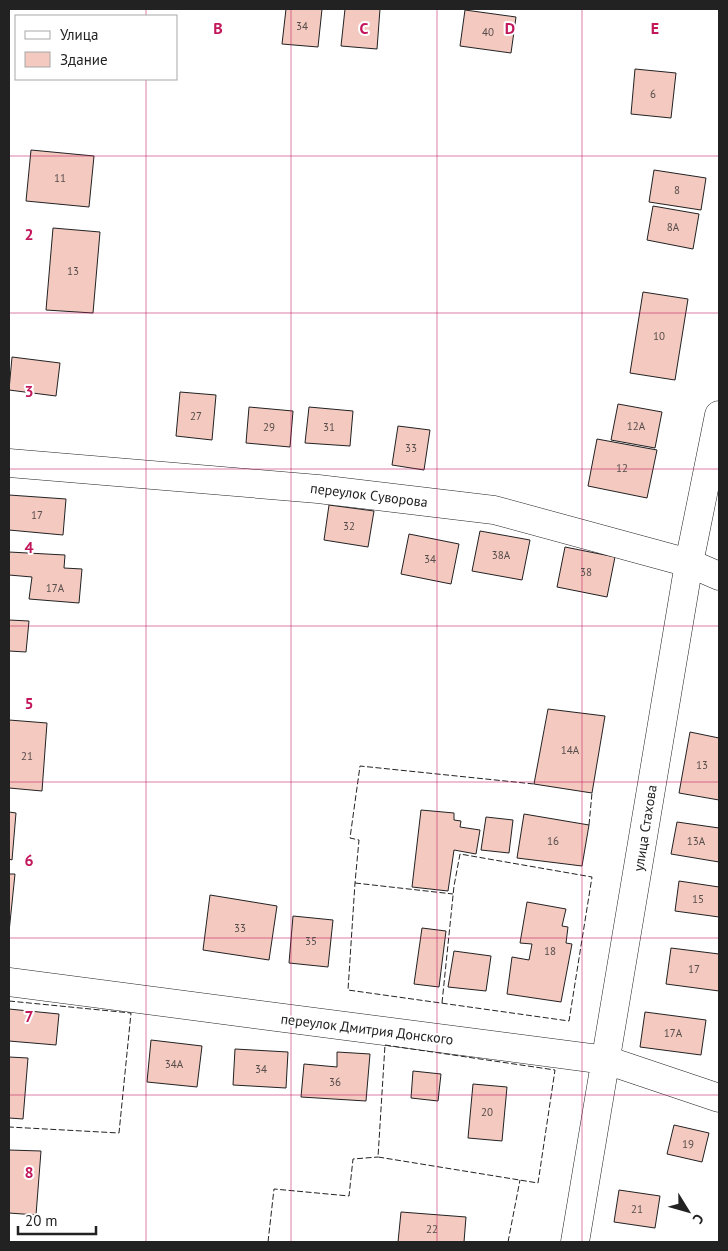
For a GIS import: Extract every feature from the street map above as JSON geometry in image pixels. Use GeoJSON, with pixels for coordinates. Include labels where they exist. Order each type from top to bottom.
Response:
{"type":"FeatureCollection","features":[{"type":"Feature","properties":{"kind":"street","name":"улица Стахова"},"geometry":{"type":"LineString","coordinates":[[575,1242],[689,563],[719,415]]}},
{"type":"Feature","properties":{"kind":"street","name":"переулок Суворова"},"geometry":{"type":"LineString","coordinates":[[9,463],[318,489],[494,510],[689,563],[719,576]]}},
{"type":"Feature","properties":{"kind":"street","name":"переулок Дмитрия Донского"},"geometry":{"type":"LineString","coordinates":[[9,982],[606,1060],[719,1098]]}},
{"type":"Feature","properties":{"kind":"building"},"geometry":{"type":"Polygon","coordinates":[[[286,9],[322,9],[318,47],[282,44],[286,9]]]}},
{"type":"Feature","properties":{"kind":"building"},"geometry":{"type":"Polygon","coordinates":[[[345,9],[380,9],[377,49],[341,46],[345,9]]]}},
{"type":"Feature","properties":{"kind":"building"},"geometry":{"type":"Polygon","coordinates":[[[465,10],[516,17],[511,53],[460,46],[465,10]]]}},
{"type":"Feature","properties":{"kind":"building"},"geometry":{"type":"Polygon","coordinates":[[[635,69],[676,73],[671,118],[631,114],[635,69]]]}},
{"type":"Feature","properties":{"kind":"building"},"geometry":{"type":"Polygon","coordinates":[[[31,150],[94,156],[89,207],[26,201],[31,150]]]}},
{"type":"Feature","properties":{"kind":"building"},"geometry":{"type":"Polygon","coordinates":[[[654,170],[706,178],[701,210],[649,202],[654,170]]]}},
{"type":"Feature","properties":{"kind":"building"},"geometry":{"type":"Polygon","coordinates":[[[653,206],[699,214],[693,249],[647,240],[653,206]]]}},
{"type":"Feature","properties":{"kind":"building"},"geometry":{"type":"Polygon","coordinates":[[[53,228],[100,232],[93,313],[46,310],[53,228]]]}},
{"type":"Feature","properties":{"kind":"building"},"geometry":{"type":"Polygon","coordinates":[[[643,292],[688,299],[675,380],[630,373],[643,292]]]}},
{"type":"Feature","properties":{"kind":"building"},"geometry":{"type":"Polygon","coordinates":[[[12,357],[60,363],[56,396],[9,390],[12,357]]]}},
{"type":"Feature","properties":{"kind":"building"},"geometry":{"type":"Polygon","coordinates":[[[180,392],[216,395],[212,440],[176,436],[180,392]]]}},
{"type":"Feature","properties":{"kind":"building"},"geometry":{"type":"Polygon","coordinates":[[[618,404],[662,412],[655,448],[611,440],[618,404]]]}},
{"type":"Feature","properties":{"kind":"building"},"geometry":{"type":"Polygon","coordinates":[[[249,407],[293,411],[290,447],[246,443],[249,407]]]}},
{"type":"Feature","properties":{"kind":"building"},"geometry":{"type":"Polygon","coordinates":[[[309,407],[353,411],[350,446],[305,443],[309,407]]]}},
{"type":"Feature","properties":{"kind":"building"},"geometry":{"type":"Polygon","coordinates":[[[398,426],[430,430],[424,470],[392,465],[398,426]]]}},
{"type":"Feature","properties":{"kind":"building"},"geometry":{"type":"Polygon","coordinates":[[[597,439],[657,450],[647,498],[588,486],[597,439]]]}},
{"type":"Feature","properties":{"kind":"building"},"geometry":{"type":"Polygon","coordinates":[[[9,495],[66,499],[63,535],[9,530],[9,495]]]}},
{"type":"Feature","properties":{"kind":"building"},"geometry":{"type":"Polygon","coordinates":[[[329,505],[374,511],[368,547],[324,540],[329,505]]]}},
{"type":"Feature","properties":{"kind":"building"},"geometry":{"type":"Polygon","coordinates":[[[480,531],[530,540],[522,580],[472,571],[480,531]]]}},
{"type":"Feature","properties":{"kind":"building"},"geometry":{"type":"Polygon","coordinates":[[[409,534],[459,544],[451,584],[401,574],[409,534]]]}},
{"type":"Feature","properties":{"kind":"building"},"geometry":{"type":"Polygon","coordinates":[[[565,547],[615,557],[607,597],[557,587],[565,547]]]}},
{"type":"Feature","properties":{"kind":"building"},"geometry":{"type":"Polygon","coordinates":[[[9,552],[65,555],[64,568],[82,569],[79,603],[29,599],[32,577],[9,575],[9,552]]]}},
{"type":"Feature","properties":{"kind":"building"},"geometry":{"type":"Polygon","coordinates":[[[9,620],[29,621],[26,652],[9,651],[9,620]]]}},
{"type":"Feature","properties":{"kind":"building"},"geometry":{"type":"Polygon","coordinates":[[[548,709],[605,716],[592,793],[534,784],[548,709]]]}},
{"type":"Feature","properties":{"kind":"building"},"geometry":{"type":"Polygon","coordinates":[[[9,720],[47,723],[42,791],[9,788],[9,720]]]}},
{"type":"Feature","properties":{"kind":"building"},"geometry":{"type":"Polygon","coordinates":[[[690,732],[719,738],[719,800],[679,793],[690,732]]]}},
{"type":"Feature","properties":{"kind":"building"},"geometry":{"type":"Polygon","coordinates":[[[421,810],[454,813],[454,820],[461,821],[460,827],[480,830],[476,854],[454,850],[448,891],[412,887],[421,810]]]}},
{"type":"Feature","properties":{"kind":"building"},"geometry":{"type":"Polygon","coordinates":[[[9,812],[16,813],[12,860],[9,859],[9,812]]]}},
{"type":"Feature","properties":{"kind":"building"},"geometry":{"type":"Polygon","coordinates":[[[524,814],[589,825],[582,866],[517,858],[524,814]]]}},
{"type":"Feature","properties":{"kind":"building"},"geometry":{"type":"Polygon","coordinates":[[[486,817],[513,820],[509,853],[481,850],[486,817]]]}},
{"type":"Feature","properties":{"kind":"building"},"geometry":{"type":"Polygon","coordinates":[[[677,822],[719,828],[719,862],[671,854],[677,822]]]}},
{"type":"Feature","properties":{"kind":"building"},"geometry":{"type":"Polygon","coordinates":[[[9,874],[15,874],[9,932],[9,874]]]}},
{"type":"Feature","properties":{"kind":"building"},"geometry":{"type":"Polygon","coordinates":[[[679,881],[719,887],[719,917],[675,911],[679,881]]]}},
{"type":"Feature","properties":{"kind":"building"},"geometry":{"type":"Polygon","coordinates":[[[210,895],[277,906],[269,960],[203,950],[210,895]]]}},
{"type":"Feature","properties":{"kind":"building"},"geometry":{"type":"Polygon","coordinates":[[[527,902],[566,909],[562,926],[568,927],[566,943],[572,944],[561,1002],[507,994],[512,957],[529,960],[532,944],[520,943],[527,902]]]}},
{"type":"Feature","properties":{"kind":"building"},"geometry":{"type":"Polygon","coordinates":[[[293,916],[333,920],[328,967],[289,963],[293,916]]]}},
{"type":"Feature","properties":{"kind":"building"},"geometry":{"type":"Polygon","coordinates":[[[422,928],[446,931],[439,987],[414,984],[422,928]]]}},
{"type":"Feature","properties":{"kind":"building"},"geometry":{"type":"Polygon","coordinates":[[[671,948],[719,954],[719,991],[666,984],[671,948]]]}},
{"type":"Feature","properties":{"kind":"building"},"geometry":{"type":"Polygon","coordinates":[[[454,951],[491,956],[486,991],[448,987],[454,951]]]}},
{"type":"Feature","properties":{"kind":"building"},"geometry":{"type":"Polygon","coordinates":[[[9,1009],[59,1014],[56,1045],[9,1041],[9,1009]]]}},
{"type":"Feature","properties":{"kind":"building"},"geometry":{"type":"Polygon","coordinates":[[[645,1012],[706,1020],[701,1055],[640,1047],[645,1012]]]}},
{"type":"Feature","properties":{"kind":"building"},"geometry":{"type":"Polygon","coordinates":[[[151,1040],[202,1046],[197,1087],[147,1082],[151,1040]]]}},
{"type":"Feature","properties":{"kind":"building"},"geometry":{"type":"Polygon","coordinates":[[[235,1049],[288,1052],[286,1088],[233,1085],[235,1049]]]}},
{"type":"Feature","properties":{"kind":"building"},"geometry":{"type":"Polygon","coordinates":[[[337,1052],[370,1054],[366,1101],[301,1097],[304,1064],[337,1067],[337,1052]]]}},
{"type":"Feature","properties":{"kind":"building"},"geometry":{"type":"Polygon","coordinates":[[[9,1057],[28,1058],[23,1119],[9,1118],[9,1057]]]}},
{"type":"Feature","properties":{"kind":"building"},"geometry":{"type":"Polygon","coordinates":[[[413,1071],[441,1074],[438,1101],[411,1098],[413,1071]]]}},
{"type":"Feature","properties":{"kind":"building"},"geometry":{"type":"Polygon","coordinates":[[[473,1084],[507,1087],[502,1141],[468,1138],[473,1084]]]}},
{"type":"Feature","properties":{"kind":"building"},"geometry":{"type":"Polygon","coordinates":[[[674,1125],[709,1133],[702,1162],[667,1154],[674,1125]]]}},
{"type":"Feature","properties":{"kind":"building"},"geometry":{"type":"Polygon","coordinates":[[[9,1150],[41,1151],[36,1215],[9,1213],[9,1150]]]}},
{"type":"Feature","properties":{"kind":"building"},"geometry":{"type":"Polygon","coordinates":[[[619,1190],[660,1196],[655,1228],[614,1222],[619,1190]]]}},
{"type":"Feature","properties":{"kind":"building"},"geometry":{"type":"Polygon","coordinates":[[[401,1212],[466,1217],[464,1242],[398,1242],[401,1212]]]}},
{"type":"Feature","properties":{"kind":"fence"},"geometry":{"type":"LineString","coordinates":[[442,1003],[454,886],[460,854],[592,877],[569,1021],[348,990],[359,840],[350,838],[360,766],[534,784]]}},
{"type":"Feature","properties":{"kind":"fence"},"geometry":{"type":"LineString","coordinates":[[589,825],[592,793]]}},
{"type":"Feature","properties":{"kind":"fence"},"geometry":{"type":"LineString","coordinates":[[355,883],[453,894]]}},
{"type":"Feature","properties":{"kind":"fence"},"geometry":{"type":"LineString","coordinates":[[9,1001],[131,1013],[119,1133],[9,1127]]}},
{"type":"Feature","properties":{"kind":"fence"},"geometry":{"type":"LineString","coordinates":[[385,1045],[555,1070],[538,1183],[378,1157],[385,1045]]}},
{"type":"Feature","properties":{"kind":"fence"},"geometry":{"type":"LineString","coordinates":[[268,1242],[274,1189],[349,1196],[353,1159],[378,1157]]}},
{"type":"Feature","properties":{"kind":"fence"},"geometry":{"type":"LineString","coordinates":[[508,1242],[520,1180]]}}]}
